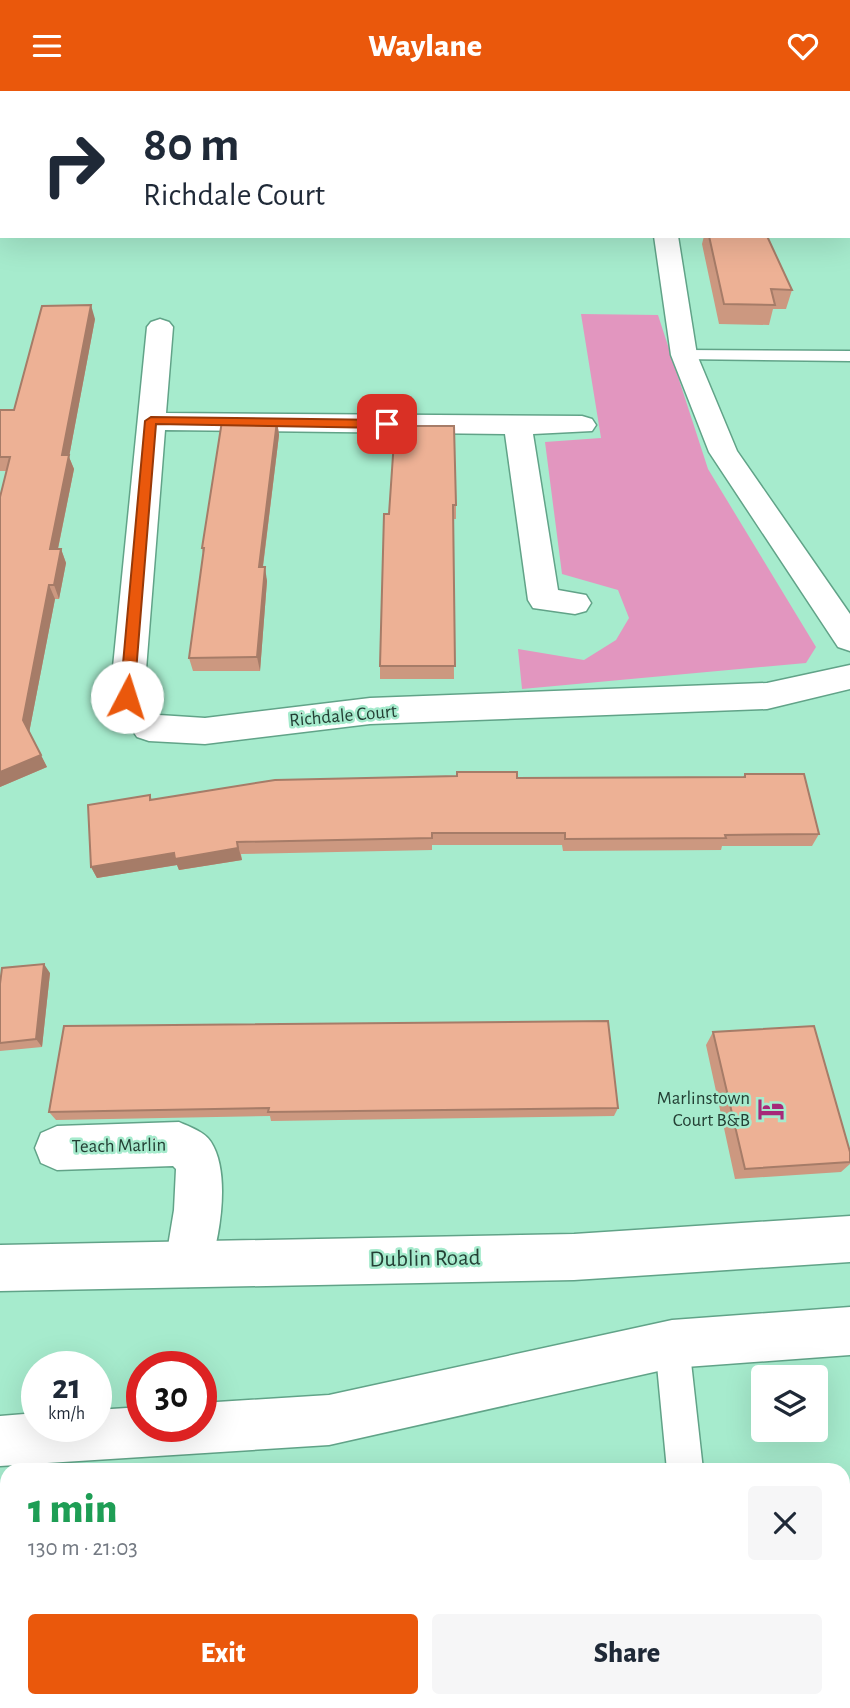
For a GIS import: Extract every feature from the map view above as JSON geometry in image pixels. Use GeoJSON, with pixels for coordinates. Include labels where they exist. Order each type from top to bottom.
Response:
{"type":"FeatureCollection","features":[{"type":"Feature","properties":{"kind":"main road"},"geometry":{"type":"LineString","coordinates":[[666,238],[684,355],[723,452],[850,639]]}},
{"type":"Feature","properties":{"kind":"main road","name":"Richdale Court"},"geometry":{"type":"LineString","coordinates":[[160,327],[127,697],[149,728],[205,731],[370,711],[767,696],[850,677]]}},
{"type":"Feature","properties":{"kind":"main road"},"geometry":{"type":"LineString","coordinates":[[151,421],[582,425]]}},
{"type":"Feature","properties":{"kind":"main road"},"geometry":{"type":"LineString","coordinates":[[518,426],[544,600],[575,603]]}},
{"type":"Feature","properties":{"kind":"main road","name":"Teach Marlin"},"geometry":{"type":"LineString","coordinates":[[57,1148],[178,1145],[194,1155],[200,1170],[188,1264]]}},
{"type":"Feature","properties":{"kind":"main road","name":"Dublin Road"},"geometry":{"type":"LineString","coordinates":[[0,1268],[574,1257],[850,1239]]}},
{"type":"Feature","properties":{"kind":"main road"},"geometry":{"type":"LineString","coordinates":[[0,1441],[329,1420],[672,1344],[850,1331]]}},
{"type":"Feature","properties":{"kind":"lane"},"geometry":{"type":"LineString","coordinates":[[684,355],[850,356]]}},
{"type":"Feature","properties":{"kind":"lane"},"geometry":{"type":"LineString","coordinates":[[672,1344],[684,1463]]}},
{"type":"Feature","properties":{"kind":"shaded area"},"geometry":{"type":"Polygon","coordinates":[[[581,314],[658,315],[708,469],[816,647],[806,663],[522,689],[518,649],[584,660],[616,640],[629,618],[618,590],[562,574],[545,442],[601,438],[581,314]]]}},
{"type":"Feature","properties":{"kind":"building"},"geometry":{"type":"Polygon","coordinates":[[[709,238],[768,238],[792,290],[771,289],[775,305],[724,304],[709,238]]]}},
{"type":"Feature","properties":{"kind":"building"},"geometry":{"type":"Polygon","coordinates":[[[91,305],[62,455],[69,455],[50,549],[61,549],[54,585],[49,585],[23,720],[41,755],[0,772],[0,497],[10,457],[0,457],[0,410],[14,410],[42,306],[91,305]]]}},
{"type":"Feature","properties":{"kind":"building"},"geometry":{"type":"Polygon","coordinates":[[[222,421],[277,421],[259,567],[265,567],[257,657],[189,658],[202,548],[222,421]]]}},
{"type":"Feature","properties":{"kind":"building"},"geometry":{"type":"Polygon","coordinates":[[[395,426],[454,426],[455,666],[380,666],[384,514],[389,514],[395,426]]]}},
{"type":"Feature","properties":{"kind":"building"},"geometry":{"type":"Polygon","coordinates":[[[457,772],[517,772],[517,778],[745,777],[745,774],[804,774],[819,834],[725,835],[726,838],[565,839],[565,833],[432,833],[432,838],[237,842],[238,848],[175,859],[174,853],[91,867],[88,805],[150,795],[150,800],[275,780],[457,776],[457,772]]]}},
{"type":"Feature","properties":{"kind":"building"},"geometry":{"type":"Polygon","coordinates":[[[44,964],[36,1039],[0,1043],[2,968],[44,964]]]}},
{"type":"Feature","properties":{"kind":"building"},"geometry":{"type":"Polygon","coordinates":[[[608,1021],[618,1108],[268,1112],[269,1108],[49,1112],[64,1026],[608,1021]]]}},
{"type":"Feature","properties":{"kind":"building","name":"Marlinstown Court B&B"},"geometry":{"type":"Polygon","coordinates":[[[814,1026],[850,1152],[850,1162],[745,1169],[713,1032],[814,1026]]]}},
{"type":"Feature","properties":{"kind":"place","name":"Marlinstown Court B&B"},"geometry":{"type":"Point","coordinates":[771,1109]}},
{"type":"Feature","properties":{"kind":"route"},"geometry":{"type":"LineString","coordinates":[[127,697],[151,421],[387,424]]}}]}
